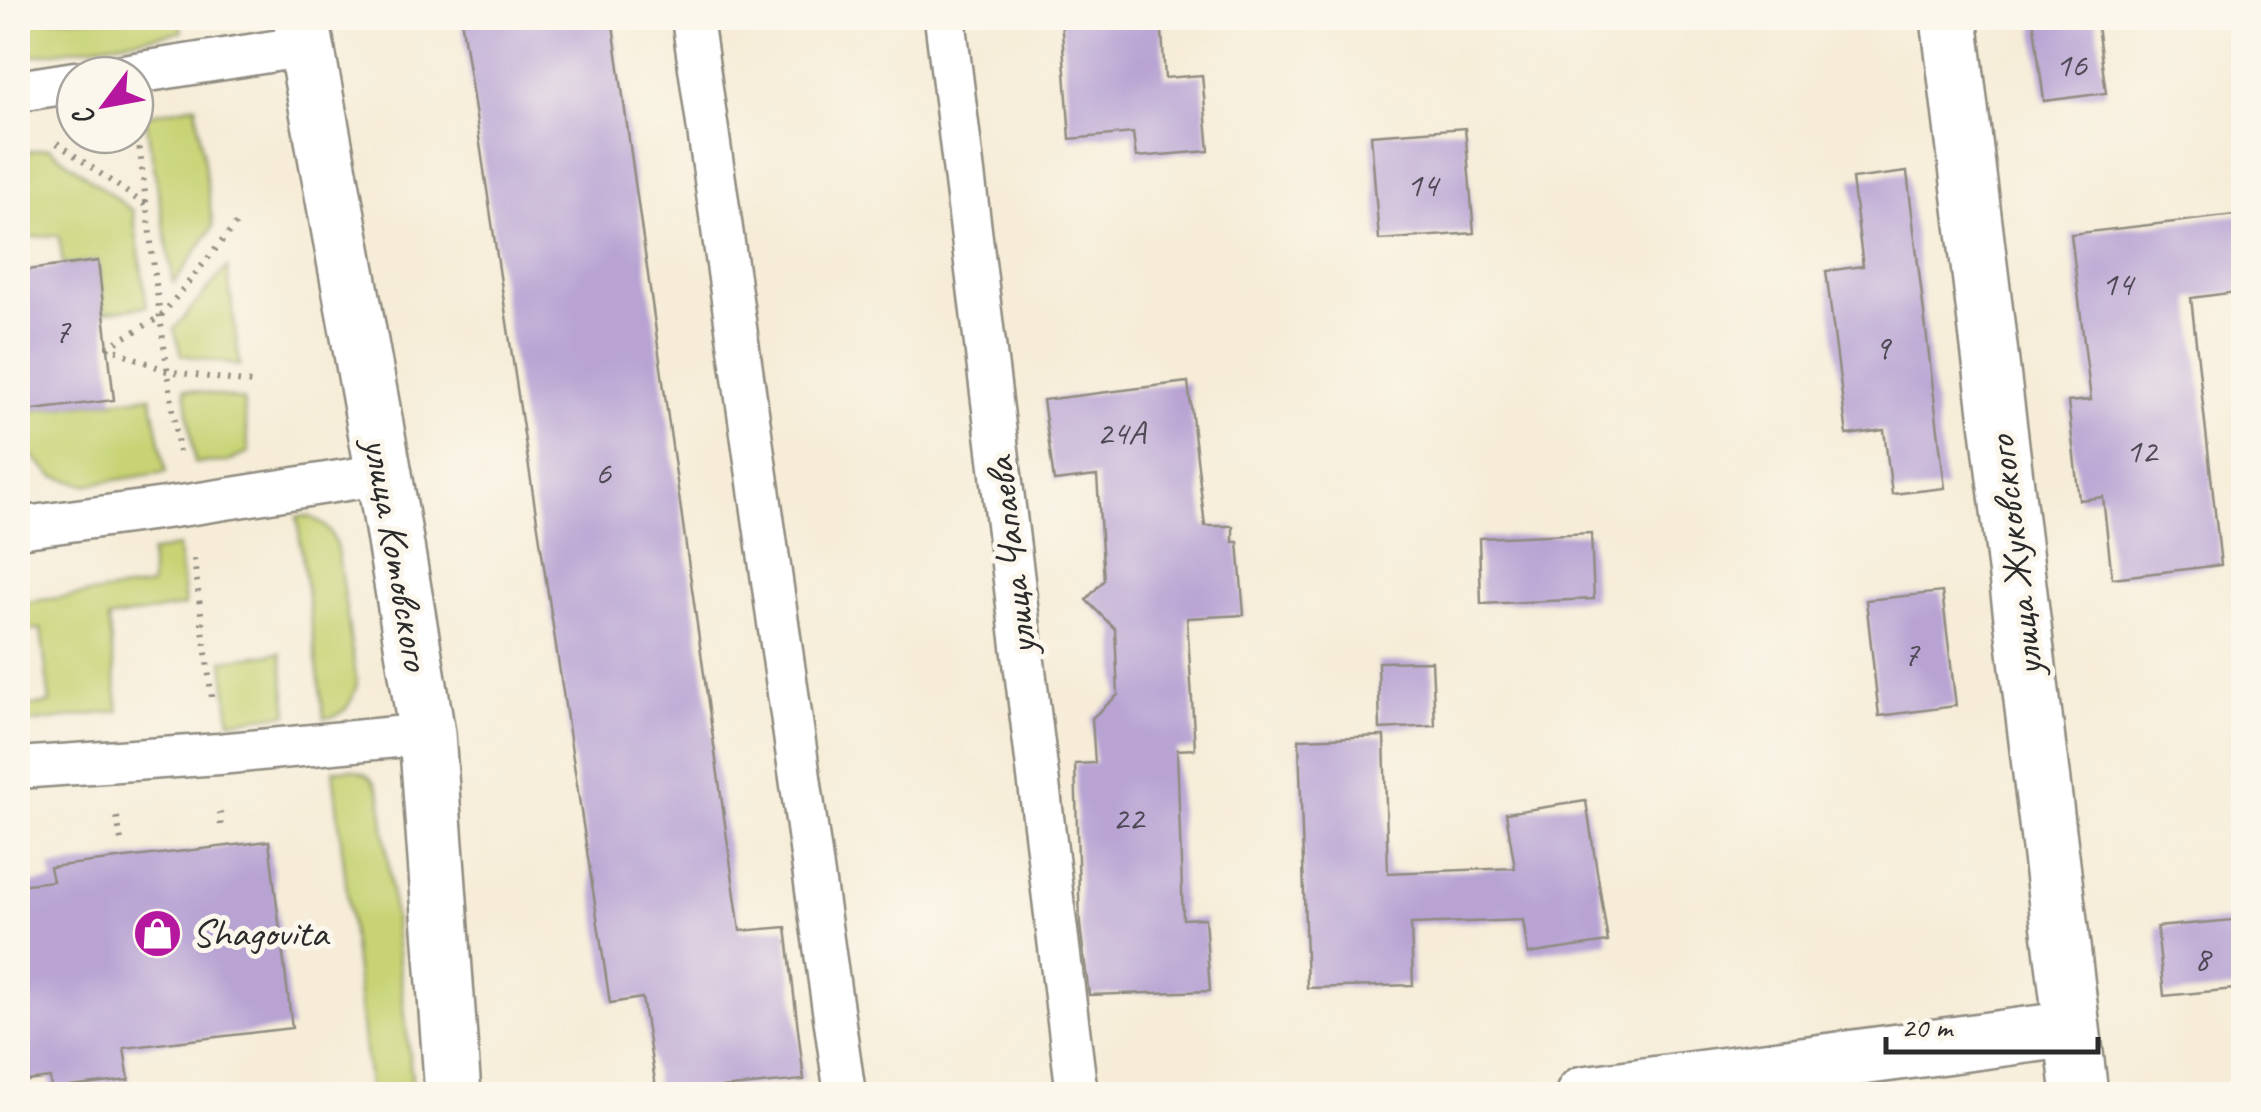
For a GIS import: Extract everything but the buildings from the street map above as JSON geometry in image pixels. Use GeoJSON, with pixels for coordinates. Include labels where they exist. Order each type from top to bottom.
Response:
{"type":"FeatureCollection","features":[{"type":"Feature","properties":{"kind":"street","name":"улица Жуковского"},"geometry":{"type":"LineString","coordinates":[[1949,18],[2080,1094]]}},
{"type":"Feature","properties":{"kind":"street","name":"улица Котовского"},"geometry":{"type":"LineString","coordinates":[[304,32],[427,734],[453,1094]]}},
{"type":"Feature","properties":{"kind":"street"},"geometry":{"type":"LineString","coordinates":[[1584,1094],[2072,1028]]}},
{"type":"Feature","properties":{"kind":"lane"},"geometry":{"type":"LineString","coordinates":[[692,18],[845,1094]]}},
{"type":"Feature","properties":{"kind":"lane","name":"улица Чапаева"},"geometry":{"type":"LineString","coordinates":[[945,18],[1077,1094]]}},
{"type":"Feature","properties":{"kind":"lane"},"geometry":{"type":"LineString","coordinates":[[155,67],[304,32]]}},
{"type":"Feature","properties":{"kind":"lane"},"geometry":{"type":"LineString","coordinates":[[18,92],[55,86]]}},
{"type":"Feature","properties":{"kind":"lane"},"geometry":{"type":"LineString","coordinates":[[18,528],[384,474]]}},
{"type":"Feature","properties":{"kind":"lane"},"geometry":{"type":"LineString","coordinates":[[18,768],[427,734]]}},
{"type":"Feature","properties":{"kind":"path"},"geometry":{"type":"LineString","coordinates":[[50,138],[146,206]]}},
{"type":"Feature","properties":{"kind":"path"},"geometry":{"type":"LineString","coordinates":[[236,224],[160,317],[108,347],[167,371],[258,384]]}},
{"type":"Feature","properties":{"kind":"green space"},"geometry":{"type":"Polygon","coordinates":[[[18,18],[180,18],[182,32],[18,58],[18,18]]]}},
{"type":"Feature","properties":{"kind":"green space"},"geometry":{"type":"Polygon","coordinates":[[[196,105],[213,227],[174,284],[152,155],[155,155],[155,113],[196,105]]]}},
{"type":"Feature","properties":{"kind":"green space"},"geometry":{"type":"Polygon","coordinates":[[[49,148],[133,211],[147,306],[104,312],[98,261],[63,265],[59,235],[28,238],[18,153],[49,148]]]}},
{"type":"Feature","properties":{"kind":"green space"},"geometry":{"type":"Polygon","coordinates":[[[227,267],[240,366],[182,355],[174,329],[227,267]]]}},
{"type":"Feature","properties":{"kind":"green space"},"geometry":{"type":"Polygon","coordinates":[[[185,389],[243,400],[249,452],[228,462],[195,463],[185,389]]]}},
{"type":"Feature","properties":{"kind":"green space"},"geometry":{"type":"Polygon","coordinates":[[[151,396],[166,472],[85,485],[53,476],[18,442],[18,412],[151,396]]]}},
{"type":"Feature","properties":{"kind":"green space"},"geometry":{"type":"Polygon","coordinates":[[[307,516],[326,528],[337,548],[357,684],[347,707],[338,715],[324,718],[297,517],[307,516]]]}},
{"type":"Feature","properties":{"kind":"green space"},"geometry":{"type":"Polygon","coordinates":[[[178,546],[185,606],[108,619],[119,711],[28,723],[25,707],[50,703],[41,629],[18,631],[18,603],[151,586],[151,553],[178,546]]]}},
{"type":"Feature","properties":{"kind":"green space"},"geometry":{"type":"Polygon","coordinates":[[[281,653],[288,714],[230,721],[223,660],[281,653]]]}},
{"type":"Feature","properties":{"kind":"green space"},"geometry":{"type":"Polygon","coordinates":[[[350,769],[370,778],[381,797],[412,1080],[409,1094],[370,1094],[333,770],[350,769]]]}},
{"type":"Feature","properties":{"kind":"place","name":"Shagovita"},"geometry":{"type":"Point","coordinates":[157,933]}}]}
